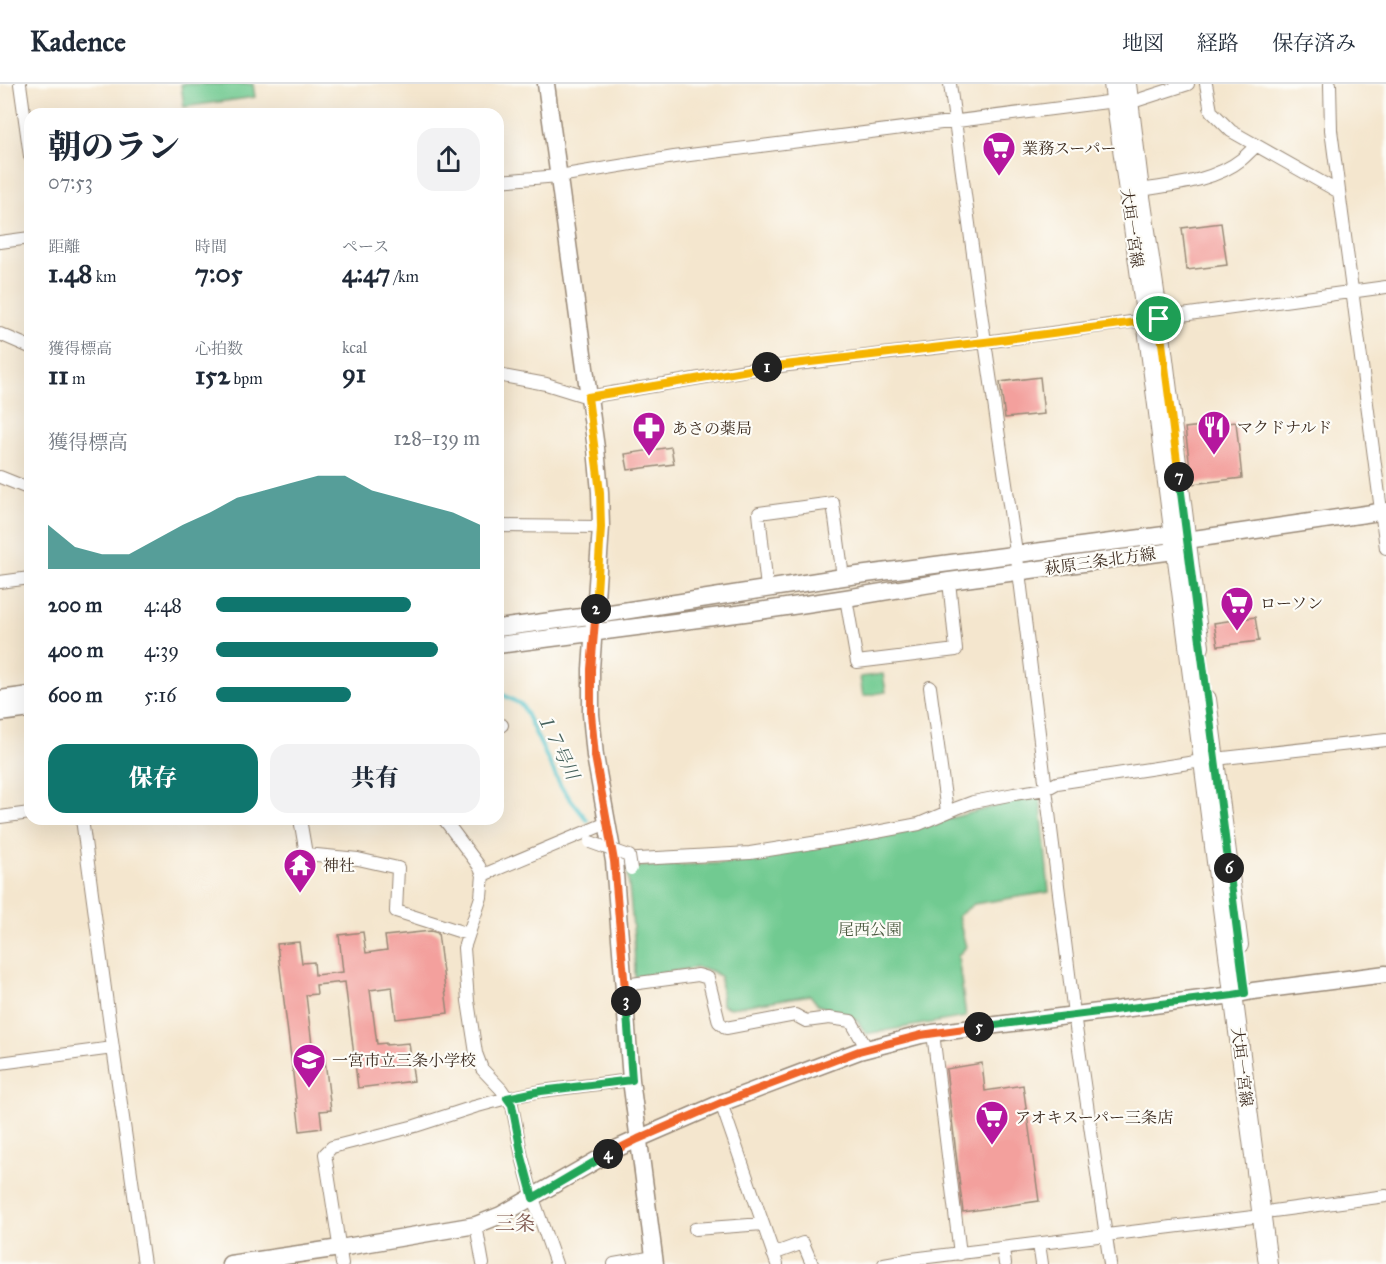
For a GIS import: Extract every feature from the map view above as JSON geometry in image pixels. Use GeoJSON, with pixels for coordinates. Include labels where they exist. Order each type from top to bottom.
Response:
{"type":"FeatureCollection","features":[{"type":"Feature","properties":{"kind":"main road","name":"大垣一宮線"},"geometry":{"type":"LineString","coordinates":[[1126,84],[1119,96],[1152,320]]}},
{"type":"Feature","properties":{"kind":"main road","name":"大垣一宮線"},"geometry":{"type":"LineString","coordinates":[[1119,96],[1140,190],[1152,320],[1178,542],[1209,761],[1267,1213],[1268,1264]]}},
{"type":"Feature","properties":{"kind":"main road","name":"大垣一宮線"},"geometry":{"type":"LineString","coordinates":[[1267,1213],[1280,1264]]}},
{"type":"Feature","properties":{"kind":"street"},"geometry":{"type":"LineString","coordinates":[[20,84],[24,113]]}},
{"type":"Feature","properties":{"kind":"street"},"geometry":{"type":"LineString","coordinates":[[546,84],[597,459],[601,527],[591,669],[591,714],[595,756],[614,861],[632,1080],[654,1261],[614,1264]]}},
{"type":"Feature","properties":{"kind":"street"},"geometry":{"type":"LineString","coordinates":[[950,84],[1017,563],[1074,1014],[1110,1264]]}},
{"type":"Feature","properties":{"kind":"street"},"geometry":{"type":"LineString","coordinates":[[504,181],[559,176],[674,157],[954,121],[1188,84]]}},
{"type":"Feature","properties":{"kind":"street"},"geometry":{"type":"LineString","coordinates":[[1206,84],[1211,111],[1231,131],[1338,192]]}},
{"type":"Feature","properties":{"kind":"street"},"geometry":{"type":"LineString","coordinates":[[1330,84],[1331,130],[1338,192],[1384,512],[1386,548]]}},
{"type":"Feature","properties":{"kind":"street"},"geometry":{"type":"LineString","coordinates":[[1140,190],[1179,185],[1216,173],[1241,160],[1256,146]]}},
{"type":"Feature","properties":{"kind":"street"},"geometry":{"type":"LineString","coordinates":[[0,242],[24,239]]}},
{"type":"Feature","properties":{"kind":"street"},"geometry":{"type":"LineString","coordinates":[[504,376],[546,384],[588,397],[747,370],[985,342],[1386,287]]}},
{"type":"Feature","properties":{"kind":"street"},"geometry":{"type":"LineString","coordinates":[[0,334],[24,344]]}},
{"type":"Feature","properties":{"kind":"street"},"geometry":{"type":"LineString","coordinates":[[0,477],[24,487]]}},
{"type":"Feature","properties":{"kind":"street"},"geometry":{"type":"LineString","coordinates":[[767,588],[759,513],[833,503],[843,577]]}},
{"type":"Feature","properties":{"kind":"street","name":"萩原三条北方線"},"geometry":{"type":"LineString","coordinates":[[504,627],[843,577],[1017,563],[1384,512]]}},
{"type":"Feature","properties":{"kind":"street"},"geometry":{"type":"LineString","coordinates":[[504,525],[601,527]]}},
{"type":"Feature","properties":{"kind":"street","name":"萩原三条北方線"},"geometry":{"type":"LineString","coordinates":[[504,644],[949,582],[1017,563]]}},
{"type":"Feature","properties":{"kind":"street"},"geometry":{"type":"LineString","coordinates":[[0,582],[24,579]]}},
{"type":"Feature","properties":{"kind":"street"},"geometry":{"type":"LineString","coordinates":[[846,598],[857,662],[956,650],[949,582]]}},
{"type":"Feature","properties":{"kind":"street"},"geometry":{"type":"LineString","coordinates":[[930,687],[947,812]]}},
{"type":"Feature","properties":{"kind":"street"},"geometry":{"type":"LineString","coordinates":[[0,699],[24,696]]}},
{"type":"Feature","properties":{"kind":"street"},"geometry":{"type":"LineString","coordinates":[[0,713],[24,710]]}},
{"type":"Feature","properties":{"kind":"street"},"geometry":{"type":"LineString","coordinates":[[614,861],[750,853],[919,824],[973,802],[1046,789],[1057,783],[1209,761],[1386,740]]}},
{"type":"Feature","properties":{"kind":"street"},"geometry":{"type":"LineString","coordinates":[[0,817],[24,814]]}},
{"type":"Feature","properties":{"kind":"street"},"geometry":{"type":"LineString","coordinates":[[483,875],[607,823]]}},
{"type":"Feature","properties":{"kind":"street"},"geometry":{"type":"LineString","coordinates":[[83,825],[144,1264]]}},
{"type":"Feature","properties":{"kind":"street"},"geometry":{"type":"LineString","coordinates":[[301,825],[306,854],[358,859],[398,868],[396,910],[468,934]]}},
{"type":"Feature","properties":{"kind":"street"},"geometry":{"type":"LineString","coordinates":[[448,825],[479,866],[483,875],[481,897],[464,948],[468,1001],[476,1053],[482,1069],[512,1105],[533,1198],[556,1264]]}},
{"type":"Feature","properties":{"kind":"street"},"geometry":{"type":"LineString","coordinates":[[590,842],[629,856],[631,869]]}},
{"type":"Feature","properties":{"kind":"street"},"geometry":{"type":"LineString","coordinates":[[230,1264],[341,1256],[476,1225],[533,1198],[618,1148],[721,1103],[867,1049],[921,1035],[1386,974]]}},
{"type":"Feature","properties":{"kind":"street"},"geometry":{"type":"LineString","coordinates":[[624,985],[698,975],[708,978],[719,1022],[726,1028],[795,1015],[806,1021],[830,1018],[851,1021],[867,1049]]}},
{"type":"Feature","properties":{"kind":"street"},"geometry":{"type":"LineString","coordinates":[[933,1033],[960,1254]]}},
{"type":"Feature","properties":{"kind":"street"},"geometry":{"type":"LineString","coordinates":[[0,1063],[113,1048]]}},
{"type":"Feature","properties":{"kind":"street"},"geometry":{"type":"LineString","coordinates":[[341,1256],[325,1154],[332,1147],[415,1126],[507,1098],[541,1091],[632,1080]]}},
{"type":"Feature","properties":{"kind":"street"},"geometry":{"type":"LineString","coordinates":[[721,1103],[775,1259],[803,1243],[812,1264]]}},
{"type":"Feature","properties":{"kind":"street"},"geometry":{"type":"LineString","coordinates":[[884,1264],[1386,1196]]}},
{"type":"Feature","properties":{"kind":"street"},"geometry":{"type":"LineString","coordinates":[[695,1229],[763,1224]]}},
{"type":"Feature","properties":{"kind":"street"},"geometry":{"type":"LineString","coordinates":[[476,1225],[483,1264]]}},
{"type":"Feature","properties":{"kind":"street"},"geometry":{"type":"LineString","coordinates":[[1039,1244],[1042,1264]]}},
{"type":"Feature","properties":{"kind":"street"},"geometry":{"type":"LineString","coordinates":[[1003,1249],[1005,1264]]}},
{"type":"Feature","properties":{"kind":"green space"},"geometry":{"type":"Polygon","coordinates":[[[181,84],[253,84],[255,97],[184,107],[181,84]]]}},
{"type":"Feature","properties":{"kind":"green space"},"geometry":{"type":"Polygon","coordinates":[[[883,674],[886,692],[863,696],[860,677],[883,674]]]}},
{"type":"Feature","properties":{"kind":"green space","name":"尾西公園"},"geometry":{"type":"Polygon","coordinates":[[[1040,794],[1049,892],[974,904],[958,916],[966,947],[958,956],[966,1017],[866,1034],[857,1020],[818,1005],[810,995],[730,1008],[722,1005],[720,976],[709,970],[695,968],[635,977],[634,937],[627,867],[730,863],[937,822],[1040,794]]]}},
{"type":"Feature","properties":{"kind":"building"},"geometry":{"type":"Polygon","coordinates":[[[1221,223],[1227,265],[1187,270],[1182,228],[1221,223]]]}},
{"type":"Feature","properties":{"kind":"building"},"geometry":{"type":"Polygon","coordinates":[[[1040,377],[1044,414],[1005,418],[1000,382],[1040,377]]]}},
{"type":"Feature","properties":{"kind":"building"},"geometry":{"type":"Polygon","coordinates":[[[1236,422],[1242,478],[1192,484],[1185,428],[1236,422]]]}},
{"type":"Feature","properties":{"kind":"building"},"geometry":{"type":"Polygon","coordinates":[[[671,447],[674,464],[628,470],[625,454],[671,447]]]}},
{"type":"Feature","properties":{"kind":"building","name":"ローソン"},"geometry":{"type":"Polygon","coordinates":[[[1255,617],[1259,641],[1218,646],[1214,623],[1255,617]]]}},
{"type":"Feature","properties":{"kind":"building"},"geometry":{"type":"Polygon","coordinates":[[[431,931],[438,933],[448,1013],[396,1019],[392,987],[370,990],[377,1044],[409,1043],[414,1081],[358,1088],[345,982],[316,985],[317,994],[306,995],[313,1053],[324,1052],[331,1110],[320,1111],[322,1128],[300,1131],[277,944],[299,942],[302,963],[314,962],[315,975],[343,972],[339,935],[363,932],[366,953],[387,950],[385,936],[431,931]]]}},
{"type":"Feature","properties":{"kind":"building","name":"アオキスーパー三条店"},"geometry":{"type":"Polygon","coordinates":[[[982,1063],[985,1091],[1023,1085],[1039,1201],[963,1212],[946,1069],[982,1063]]]}},
{"type":"Feature","properties":{"kind":"waterway","name":"１７号川"},"geometry":{"type":"LineString","coordinates":[[504,695],[522,705],[561,787],[587,820]]}},
{"type":"Feature","properties":{"kind":"place","name":"業務スーパー"},"geometry":{"type":"Point","coordinates":[999,177]}},
{"type":"Feature","properties":{"kind":"place","name":"マクドナルド"},"geometry":{"type":"Point","coordinates":[1214,456]}},
{"type":"Feature","properties":{"kind":"place","name":"あさの薬局"},"geometry":{"type":"Point","coordinates":[649,457]}},
{"type":"Feature","properties":{"kind":"place","name":"ローソン"},"geometry":{"type":"Point","coordinates":[1237,632]}},
{"type":"Feature","properties":{"kind":"place","name":"神社"},"geometry":{"type":"Point","coordinates":[300,894]}},
{"type":"Feature","properties":{"kind":"place","name":"一宮市立三条小学校"},"geometry":{"type":"Point","coordinates":[309,1089]}},
{"type":"Feature","properties":{"kind":"place","name":"アオキスーパー三条店"},"geometry":{"type":"Point","coordinates":[992,1146]}},
{"type":"Feature","properties":{"kind":"district","name":"三条"},"geometry":{"type":"Point","coordinates":[515,1223]}},
{"type":"Feature","properties":{"kind":"route"},"geometry":{"type":"LineString","coordinates":[[1159,319],[1245,993],[921,1035],[859,1051],[721,1103],[618,1148],[533,1198],[512,1105],[507,1098],[541,1091],[632,1080],[614,861],[595,756],[591,714],[591,669],[601,527],[596,448],[588,397],[747,370],[1159,319]]}}]}
